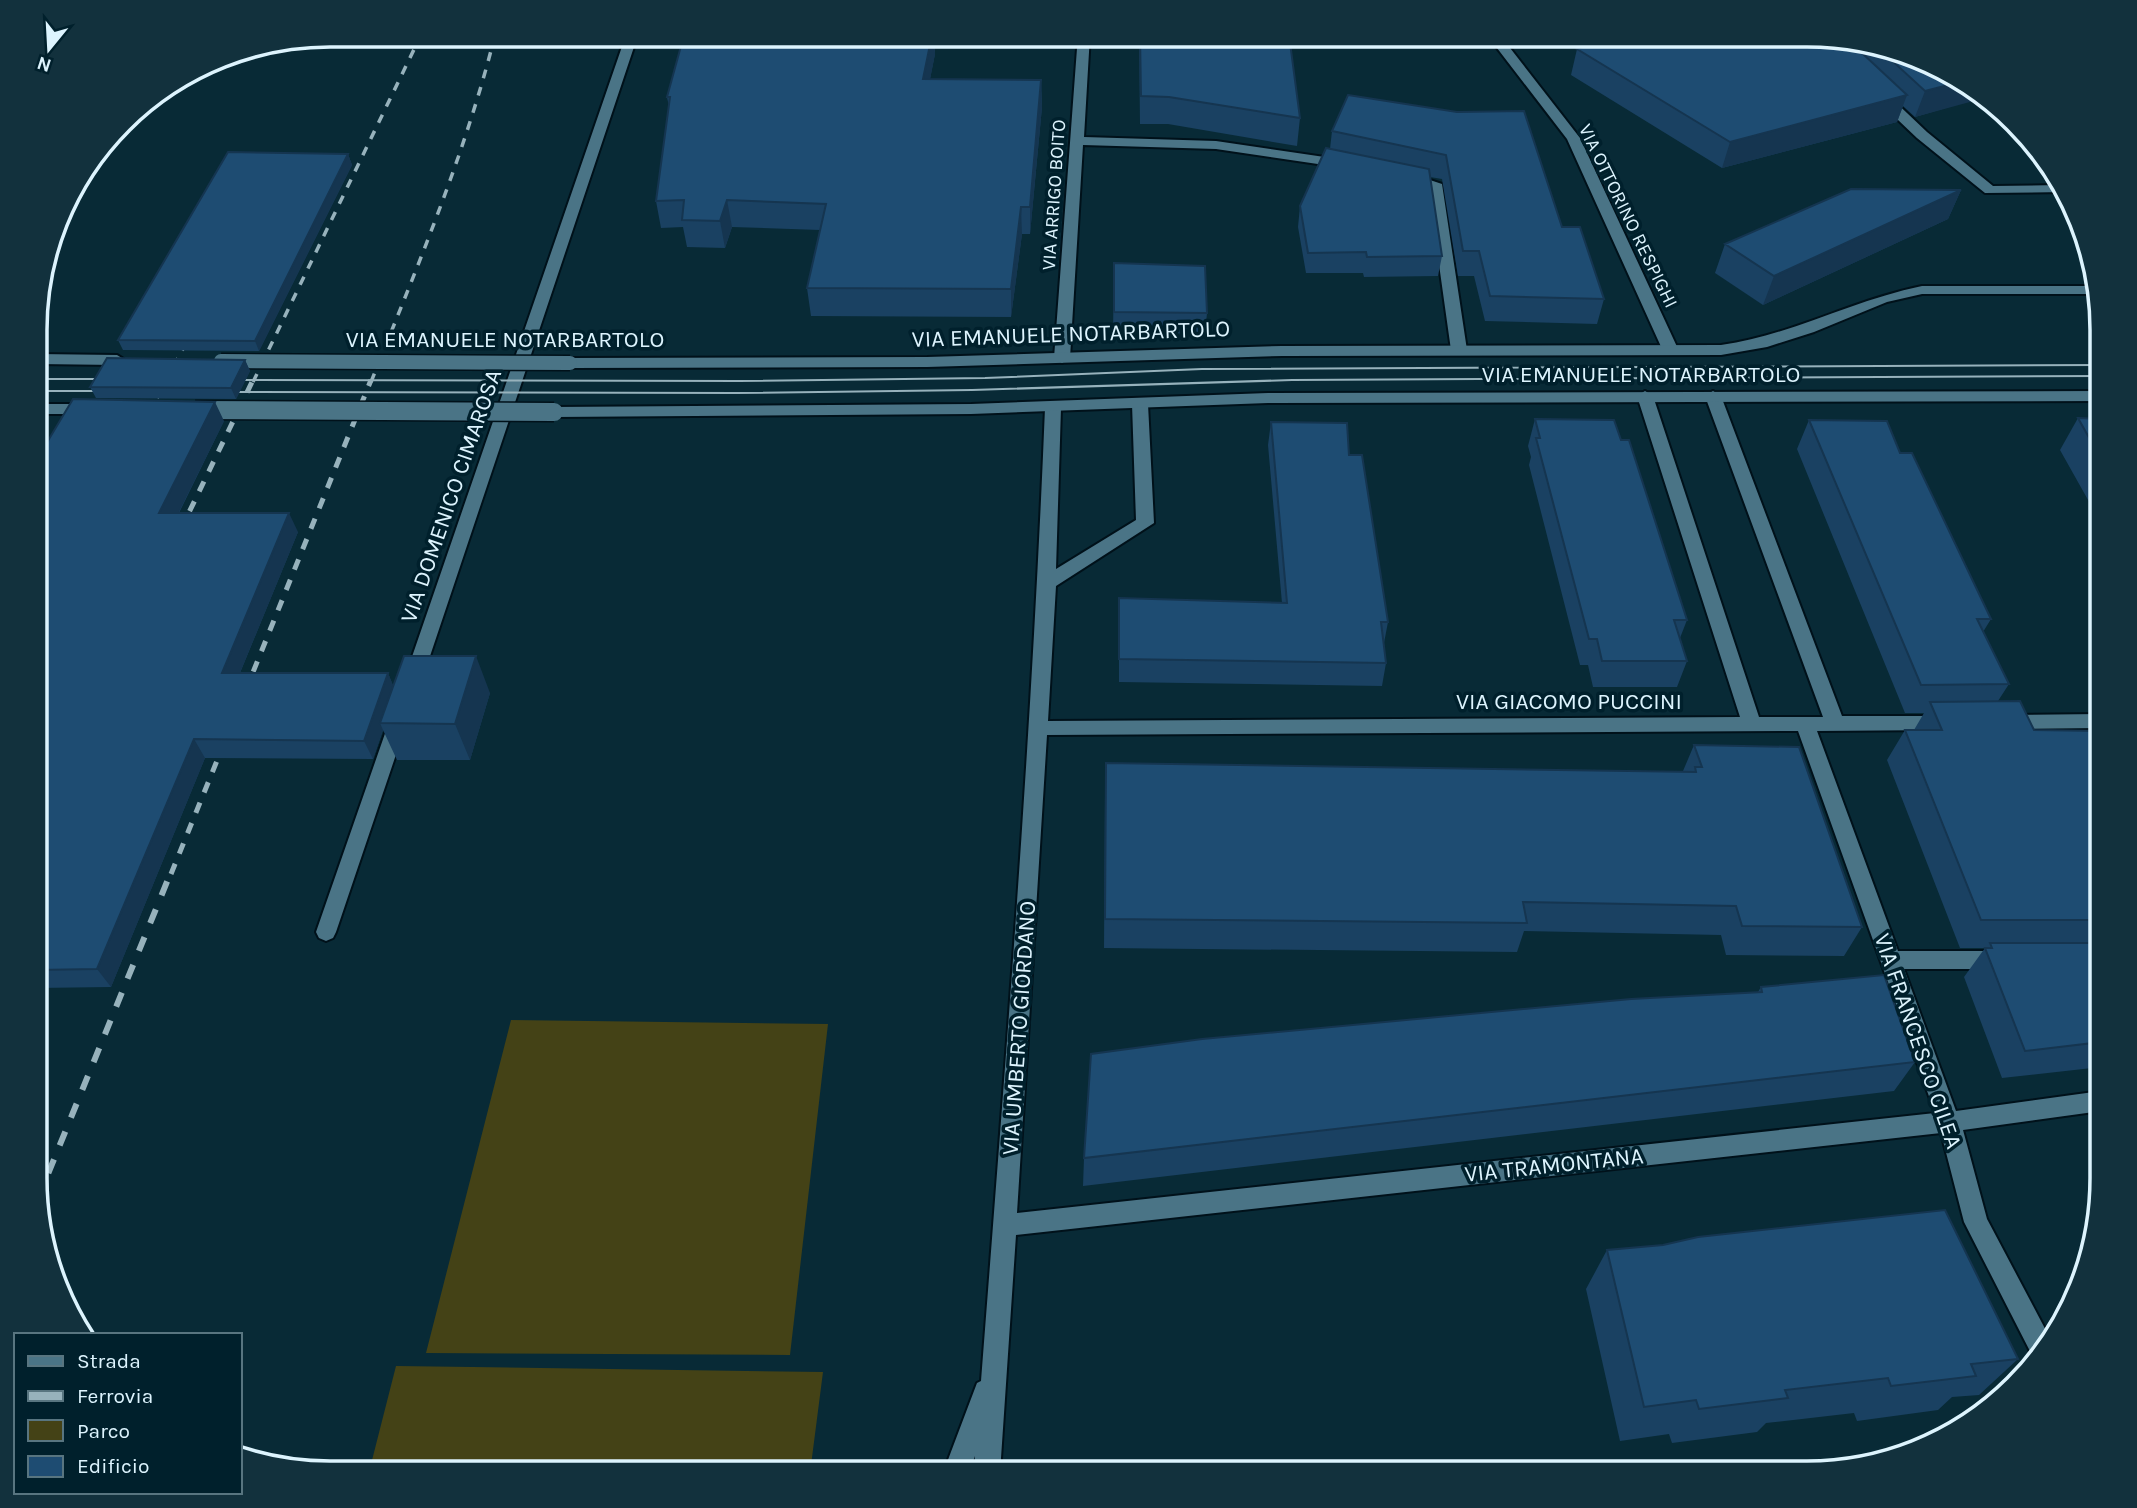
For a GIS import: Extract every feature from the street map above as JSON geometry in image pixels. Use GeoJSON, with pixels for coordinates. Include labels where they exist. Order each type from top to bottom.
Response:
{"type":"FeatureCollection","features":[{"type":"Feature","properties":{"kind":"street","name":"VIA DOMENICO CIMAROSA"},"geometry":{"type":"LineString","coordinates":[[326,932],[628,47]]}},
{"type":"Feature","properties":{"kind":"street","name":"VIA ARRIGO BOITO"},"geometry":{"type":"LineString","coordinates":[[1062,358],[1083,47]]}},
{"type":"Feature","properties":{"kind":"street","name":"VIA OTTORINO RESPIGHI"},"geometry":{"type":"LineString","coordinates":[[1502,47],[1573,138],[1671,351]]}},
{"type":"Feature","properties":{"kind":"street"},"geometry":{"type":"LineString","coordinates":[[1872,87],[1922,135],[1990,190],[2052,189]]}},
{"type":"Feature","properties":{"kind":"street"},"geometry":{"type":"LineString","coordinates":[[1076,141],[1216,145],[1354,165]]}},
{"type":"Feature","properties":{"kind":"street"},"geometry":{"type":"LineString","coordinates":[[1395,173],[1435,184],[1459,350]]}},
{"type":"Feature","properties":{"kind":"street","name":"VIA EMANUELE NOTARBARTOLO"},"geometry":{"type":"LineString","coordinates":[[200,360],[927,362],[1191,352],[1721,350],[1762,344],[1809,329],[1883,298],[1922,290],[2086,290]]}},
{"type":"Feature","properties":{"kind":"street"},"geometry":{"type":"LineString","coordinates":[[47,359],[124,360]]}},
{"type":"Feature","properties":{"kind":"street"},"geometry":{"type":"LineString","coordinates":[[1645,396],[1752,724]]}},
{"type":"Feature","properties":{"kind":"street"},"geometry":{"type":"LineString","coordinates":[[1713,396],[1835,724]]}},
{"type":"Feature","properties":{"kind":"street","name":"VIA EMANUELE NOTARBARTOLO"},"geometry":{"type":"LineString","coordinates":[[171,410],[554,412],[1053,408],[1268,398],[2090,396]]}},
{"type":"Feature","properties":{"kind":"street"},"geometry":{"type":"LineString","coordinates":[[1047,583],[1145,523],[1140,404]]}},
{"type":"Feature","properties":{"kind":"street","name":"VIA UMBERTO GIORDANO"},"geometry":{"type":"LineString","coordinates":[[988,1461],[992,1375],[1006,1225],[1047,583],[1053,408]]}},
{"type":"Feature","properties":{"kind":"street"},"geometry":{"type":"LineString","coordinates":[[47,409],[96,410]]}},
{"type":"Feature","properties":{"kind":"street","name":"VIA GIACOMO PUCCINI"},"geometry":{"type":"LineString","coordinates":[[1037,728],[2090,721]]}},
{"type":"Feature","properties":{"kind":"street","name":"VIA FRANCESCO CILEA"},"geometry":{"type":"LineString","coordinates":[[1805,724],[1948,1122],[1976,1222],[2038,1340]]}},
{"type":"Feature","properties":{"kind":"street"},"geometry":{"type":"LineString","coordinates":[[1890,960],[2022,960]]}},
{"type":"Feature","properties":{"kind":"street","name":"VIA TRAMONTANA"},"geometry":{"type":"LineString","coordinates":[[1006,1225],[1948,1122],[2090,1103]]}},
{"type":"Feature","properties":{"kind":"street"},"geometry":{"type":"LineString","coordinates":[[960,1461],[992,1375]]}},
{"type":"Feature","properties":{"kind":"green space"},"geometry":{"type":"Polygon","coordinates":[[[511,1020],[828,1024],[790,1355],[426,1353],[511,1020]]]}},
{"type":"Feature","properties":{"kind":"green space"},"geometry":{"type":"Polygon","coordinates":[[[396,1366],[823,1372],[812,1461],[372,1461],[396,1366]]]}},
{"type":"Feature","properties":{"kind":"building"},"geometry":{"type":"Polygon","coordinates":[[[681,47],[930,47],[923,79],[1041,80],[1030,207],[1021,207],[1011,289],[807,288],[826,204],[727,200],[720,221],[682,220],[684,200],[656,201],[670,97],[667,97],[681,47]]]}},
{"type":"Feature","properties":{"kind":"building"},"geometry":{"type":"Polygon","coordinates":[[[1140,47],[1291,47],[1300,118],[1169,97],[1141,96],[1140,47]]]}},
{"type":"Feature","properties":{"kind":"building"},"geometry":{"type":"Polygon","coordinates":[[[1807,47],[1844,50],[1862,53],[1907,95],[1730,142],[1577,49],[1807,47]]]}},
{"type":"Feature","properties":{"kind":"building"},"geometry":{"type":"Polygon","coordinates":[[[1891,60],[1948,85],[1925,91],[1891,60]]]}},
{"type":"Feature","properties":{"kind":"building"},"geometry":{"type":"Polygon","coordinates":[[[1348,95],[1457,112],[1524,111],[1562,227],[1580,227],[1604,299],[1490,296],[1479,251],[1463,251],[1446,155],[1332,131],[1348,95]]]}},
{"type":"Feature","properties":{"kind":"building"},"geometry":{"type":"Polygon","coordinates":[[[1326,148],[1429,169],[1442,256],[1367,257],[1366,252],[1308,253],[1300,206],[1326,148]]]}},
{"type":"Feature","properties":{"kind":"building"},"geometry":{"type":"Polygon","coordinates":[[[228,152],[348,154],[255,341],[118,340],[228,152]]]}},
{"type":"Feature","properties":{"kind":"building"},"geometry":{"type":"Polygon","coordinates":[[[1851,189],[1961,190],[1774,276],[1725,244],[1851,189]]]}},
{"type":"Feature","properties":{"kind":"building"},"geometry":{"type":"Polygon","coordinates":[[[1114,263],[1205,266],[1207,313],[1114,312],[1114,263]]]}},
{"type":"Feature","properties":{"kind":"building"},"geometry":{"type":"Polygon","coordinates":[[[107,358],[245,360],[231,388],[90,387],[107,358]]]}},
{"type":"Feature","properties":{"kind":"building"},"geometry":{"type":"Polygon","coordinates":[[[73,399],[215,402],[159,513],[289,513],[222,673],[388,673],[364,741],[194,739],[97,969],[47,970],[47,442],[73,399]]]}},
{"type":"Feature","properties":{"kind":"building"},"geometry":{"type":"Polygon","coordinates":[[[2078,418],[2090,419],[2090,439],[2078,418]]]}},
{"type":"Feature","properties":{"kind":"building"},"geometry":{"type":"Polygon","coordinates":[[[1535,419],[1614,420],[1621,440],[1629,440],[1687,620],[1674,620],[1687,661],[1602,661],[1597,639],[1589,639],[1536,438],[1540,438],[1535,419]]]}},
{"type":"Feature","properties":{"kind":"building"},"geometry":{"type":"Polygon","coordinates":[[[1809,420],[1887,421],[1900,453],[1912,453],[1991,619],[1977,619],[2009,684],[1921,685],[1809,420]]]}},
{"type":"Feature","properties":{"kind":"building"},"geometry":{"type":"Polygon","coordinates":[[[1271,422],[1347,423],[1349,455],[1362,455],[1388,622],[1381,622],[1386,663],[1119,659],[1119,598],[1287,603],[1271,422]]]}},
{"type":"Feature","properties":{"kind":"building"},"geometry":{"type":"Polygon","coordinates":[[[404,656],[476,656],[455,724],[380,723],[404,656]]]}},
{"type":"Feature","properties":{"kind":"building"},"geometry":{"type":"Polygon","coordinates":[[[2020,701],[2034,730],[2090,731],[2090,920],[1981,920],[1905,730],[1942,730],[1930,702],[2020,701]]]}},
{"type":"Feature","properties":{"kind":"building"},"geometry":{"type":"Polygon","coordinates":[[[1694,745],[1799,747],[1862,927],[1742,926],[1736,906],[1523,902],[1527,923],[1105,919],[1106,763],[1696,772],[1695,767],[1702,767],[1694,745]]]}},
{"type":"Feature","properties":{"kind":"building"},"geometry":{"type":"Polygon","coordinates":[[[1990,943],[2090,943],[2090,1043],[2025,1051],[1985,948],[1992,948],[1990,943]]]}},
{"type":"Feature","properties":{"kind":"building"},"geometry":{"type":"Polygon","coordinates":[[[1884,975],[1915,1062],[1084,1158],[1091,1054],[1202,1039],[1631,999],[1762,992],[1761,987],[1884,975]]]}},
{"type":"Feature","properties":{"kind":"building"},"geometry":{"type":"Polygon","coordinates":[[[1945,1210],[2018,1359],[1971,1364],[1976,1376],[1891,1386],[1888,1378],[1785,1390],[1788,1398],[1699,1409],[1696,1400],[1644,1407],[1607,1250],[1663,1245],[1698,1237],[1945,1210]]]}},
{"type":"Feature","properties":{"kind":"tram line"},"geometry":{"type":"LineString","coordinates":[[226,380],[739,381],[985,378],[1202,369],[2090,365]]}},
{"type":"Feature","properties":{"kind":"tram line"},"geometry":{"type":"LineString","coordinates":[[219,392],[736,393],[972,390],[1292,380],[2090,376]]}},
{"type":"Feature","properties":{"kind":"tram line"},"geometry":{"type":"LineString","coordinates":[[47,379],[114,379]]}},
{"type":"Feature","properties":{"kind":"tram line"},"geometry":{"type":"LineString","coordinates":[[47,391],[110,391]]}},
{"type":"Feature","properties":{"kind":"railway"},"geometry":{"type":"LineString","coordinates":[[253,382],[415,47]]}},
{"type":"Feature","properties":{"kind":"railway"},"geometry":{"type":"LineString","coordinates":[[371,382],[455,167],[492,47]]}},
{"type":"Feature","properties":{"kind":"railway"},"geometry":{"type":"LineString","coordinates":[[165,382],[191,334]]}},
{"type":"Feature","properties":{"kind":"railway"},"geometry":{"type":"LineString","coordinates":[[146,417],[166,380]]}},
{"type":"Feature","properties":{"kind":"railway"},"geometry":{"type":"LineString","coordinates":[[180,531],[253,380]]}},
{"type":"Feature","properties":{"kind":"railway"},"geometry":{"type":"LineString","coordinates":[[245,692],[371,380]]}},
{"type":"Feature","properties":{"kind":"railway"},"geometry":{"type":"LineString","coordinates":[[171,874],[225,741]]}},
{"type":"Feature","properties":{"kind":"railway"},"geometry":{"type":"LineString","coordinates":[[47,1176],[171,872]]}}]}
